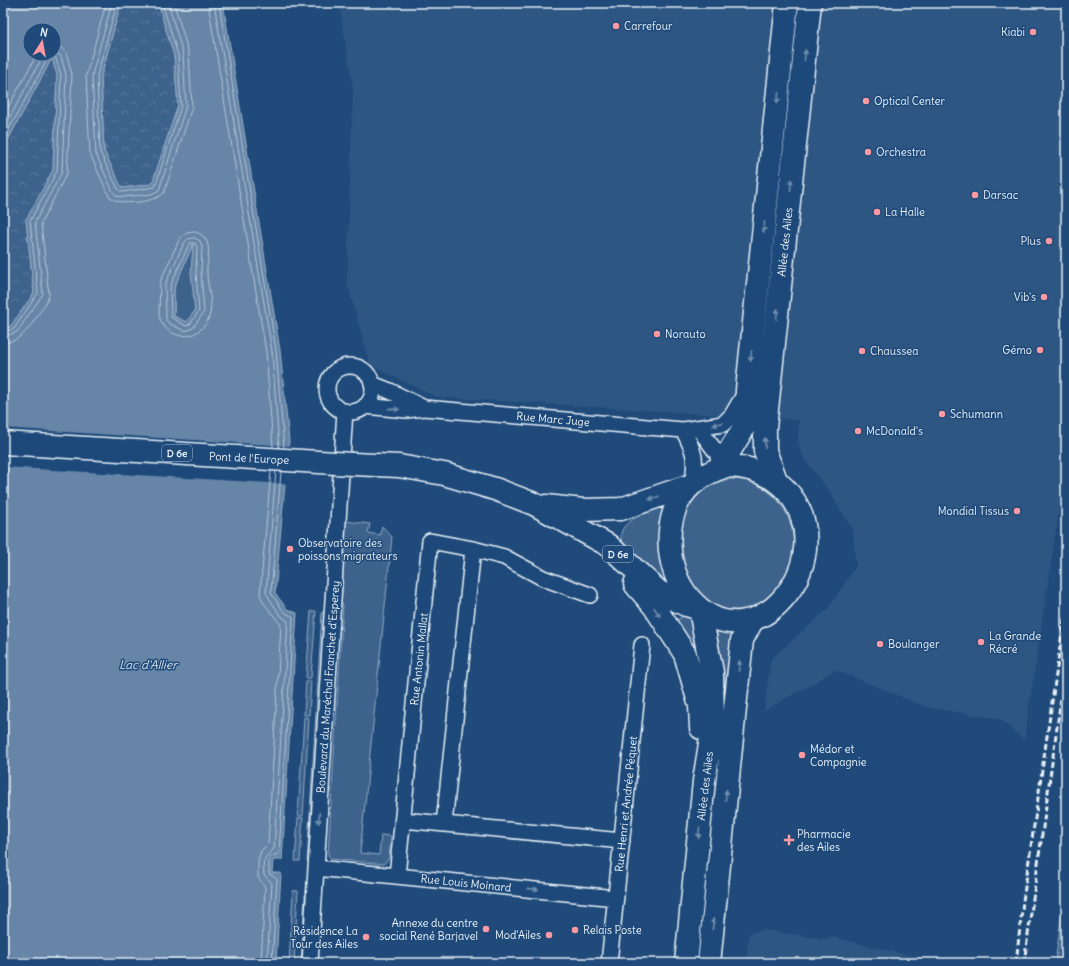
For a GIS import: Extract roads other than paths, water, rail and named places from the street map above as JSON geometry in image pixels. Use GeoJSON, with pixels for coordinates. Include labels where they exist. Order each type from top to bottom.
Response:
{"type":"FeatureCollection","features":[{"type":"Feature","properties":{"kind":"main road","name":"Allée des Ailes"},"geometry":{"type":"LineString","coordinates":[[723,467],[729,452],[746,424],[747,390],[787,3]]}},
{"type":"Feature","properties":{"kind":"main road","name":"Allée des Ailes"},"geometry":{"type":"LineString","coordinates":[[776,480],[765,451],[765,428],[810,3]]}},
{"type":"Feature","properties":{"kind":"main road","name":"Pont de l'Europe"},"geometry":{"type":"LineString","coordinates":[[3,443],[399,466],[444,474],[495,489],[534,504]]}},
{"type":"Feature","properties":{"kind":"main road"},"geometry":{"type":"LineString","coordinates":[[736,466],[756,471],[776,480],[790,494],[799,508],[806,540],[804,558],[794,586],[782,601],[771,610],[752,621],[734,622],[716,618],[699,609],[679,583],[674,569],[669,541],[674,514],[680,501],[692,485],[723,467],[736,466]]}},
{"type":"Feature","properties":{"kind":"main road","name":"D 6e"},"geometry":{"type":"LineString","coordinates":[[534,504],[583,510],[621,509],[692,485]]}},
{"type":"Feature","properties":{"kind":"main road"},"geometry":{"type":"LineString","coordinates":[[534,504],[610,557],[654,606],[685,654],[700,706],[704,781]]}},
{"type":"Feature","properties":{"kind":"main road","name":"D 6e"},"geometry":{"type":"LineString","coordinates":[[534,504],[608,545],[660,592],[686,605],[699,609]]}},
{"type":"Feature","properties":{"kind":"main road","name":"Allée des Ailes"},"geometry":{"type":"LineString","coordinates":[[686,963],[704,781],[713,724],[712,672],[699,609]]}},
{"type":"Feature","properties":{"kind":"main road","name":"Allée des Ailes"},"geometry":{"type":"LineString","coordinates":[[709,963],[742,640],[752,621]]}},
{"type":"Feature","properties":{"kind":"street"},"geometry":{"type":"LineString","coordinates":[[355,366],[366,373],[372,384],[371,396],[365,406],[352,412],[345,411],[332,404],[327,390],[330,376],[335,371],[342,367],[355,366]]}},
{"type":"Feature","properties":{"kind":"street","name":"Rue Marc Juge"},"geometry":{"type":"LineString","coordinates":[[372,384],[424,408]]}},
{"type":"Feature","properties":{"kind":"street","name":"Rue Marc Juge"},"geometry":{"type":"LineString","coordinates":[[365,406],[406,410],[424,408],[683,430],[699,429],[723,424],[732,414],[747,390]]}},
{"type":"Feature","properties":{"kind":"street","name":"Boulevard du Maréchal Franchet d'Esperey"},"geometry":{"type":"LineString","coordinates":[[310,963],[345,411]]}},
{"type":"Feature","properties":{"kind":"street"},"geometry":{"type":"LineString","coordinates":[[699,429],[717,453],[723,467]]}},
{"type":"Feature","properties":{"kind":"street"},"geometry":{"type":"LineString","coordinates":[[683,430],[693,448],[696,463],[692,485]]}},
{"type":"Feature","properties":{"kind":"street","name":"Rue Antonin Mallat"},"geometry":{"type":"LineString","coordinates":[[397,876],[430,541],[473,549],[504,557],[543,578],[590,595]]}},
{"type":"Feature","properties":{"kind":"street"},"geometry":{"type":"LineString","coordinates":[[444,824],[473,549]]}},
{"type":"Feature","properties":{"kind":"street","name":"Rue Henri et Andrée Péquet"},"geometry":{"type":"LineString","coordinates":[[610,963],[642,645]]}},
{"type":"Feature","properties":{"kind":"street"},"geometry":{"type":"LineString","coordinates":[[403,820],[622,841]]}},
{"type":"Feature","properties":{"kind":"street","name":"Rue Louis Moinard"},"geometry":{"type":"LineString","coordinates":[[316,868],[616,898]]}},
{"type":"Feature","properties":{"kind":"water","name":"Lac d'Allier"},"geometry":{"type":"Polygon","coordinates":[[[3,3],[121,3],[101,76],[104,151],[122,188],[152,184],[178,105],[174,56],[158,3],[223,3],[280,350],[289,441],[275,593],[287,609],[297,613],[282,860],[273,860],[272,873],[281,873],[276,963],[3,963],[3,328],[11,326],[34,293],[26,220],[53,170],[57,75],[53,62],[62,62],[62,22],[22,22],[22,62],[50,62],[3,149],[3,3]],[[193,244],[174,288],[174,316],[186,322],[195,311],[191,273],[193,244]]]}},
{"type":"Feature","properties":{"kind":"railway"},"geometry":{"type":"LineString","coordinates":[[1016,963],[1023,901],[1066,606]]}},
{"type":"Feature","properties":{"kind":"railway"},"geometry":{"type":"LineString","coordinates":[[1024,963],[1066,663]]}},
{"type":"Feature","properties":{"kind":"place","name":"Carrefour"},"geometry":{"type":"Point","coordinates":[616,26]}},
{"type":"Feature","properties":{"kind":"place","name":"Kiabi"},"geometry":{"type":"Point","coordinates":[1033,32]}},
{"type":"Feature","properties":{"kind":"place","name":"Optical Center"},"geometry":{"type":"Point","coordinates":[866,101]}},
{"type":"Feature","properties":{"kind":"place","name":"Orchestra"},"geometry":{"type":"Point","coordinates":[868,152]}},
{"type":"Feature","properties":{"kind":"place","name":"Darsac"},"geometry":{"type":"Point","coordinates":[975,195]}},
{"type":"Feature","properties":{"kind":"place","name":"La Halle"},"geometry":{"type":"Point","coordinates":[877,212]}},
{"type":"Feature","properties":{"kind":"place","name":"Plus"},"geometry":{"type":"Point","coordinates":[1049,241]}},
{"type":"Feature","properties":{"kind":"place","name":"Vib's"},"geometry":{"type":"Point","coordinates":[1044,297]}},
{"type":"Feature","properties":{"kind":"place","name":"Norauto"},"geometry":{"type":"Point","coordinates":[657,334]}},
{"type":"Feature","properties":{"kind":"place","name":"Gémo"},"geometry":{"type":"Point","coordinates":[1040,350]}},
{"type":"Feature","properties":{"kind":"place","name":"Chaussea"},"geometry":{"type":"Point","coordinates":[862,351]}},
{"type":"Feature","properties":{"kind":"place","name":"Schumann"},"geometry":{"type":"Point","coordinates":[942,414]}},
{"type":"Feature","properties":{"kind":"place","name":"McDonald's"},"geometry":{"type":"Point","coordinates":[858,431]}},
{"type":"Feature","properties":{"kind":"place","name":"Mondial Tissus"},"geometry":{"type":"Point","coordinates":[1017,511]}},
{"type":"Feature","properties":{"kind":"place","name":"Observatoire des poissons migrateurs"},"geometry":{"type":"Point","coordinates":[290,549]}},
{"type":"Feature","properties":{"kind":"place","name":"La Grande Récré"},"geometry":{"type":"Point","coordinates":[981,642]}},
{"type":"Feature","properties":{"kind":"place","name":"Boulanger"},"geometry":{"type":"Point","coordinates":[880,644]}},
{"type":"Feature","properties":{"kind":"place","name":"Médor et Compagnie"},"geometry":{"type":"Point","coordinates":[802,755]}},
{"type":"Feature","properties":{"kind":"place","name":"Pharmacie des Ailes"},"geometry":{"type":"Point","coordinates":[789,840]}},
{"type":"Feature","properties":{"kind":"place","name":"Annexe du centre social René Barjavel"},"geometry":{"type":"Point","coordinates":[486,929]}},
{"type":"Feature","properties":{"kind":"place","name":"Relais Poste"},"geometry":{"type":"Point","coordinates":[575,930]}},
{"type":"Feature","properties":{"kind":"place","name":"Mod'Ailes"},"geometry":{"type":"Point","coordinates":[549,935]}},
{"type":"Feature","properties":{"kind":"place","name":"Résidence La Tour des Ailes"},"geometry":{"type":"Point","coordinates":[366,937]}}]}
